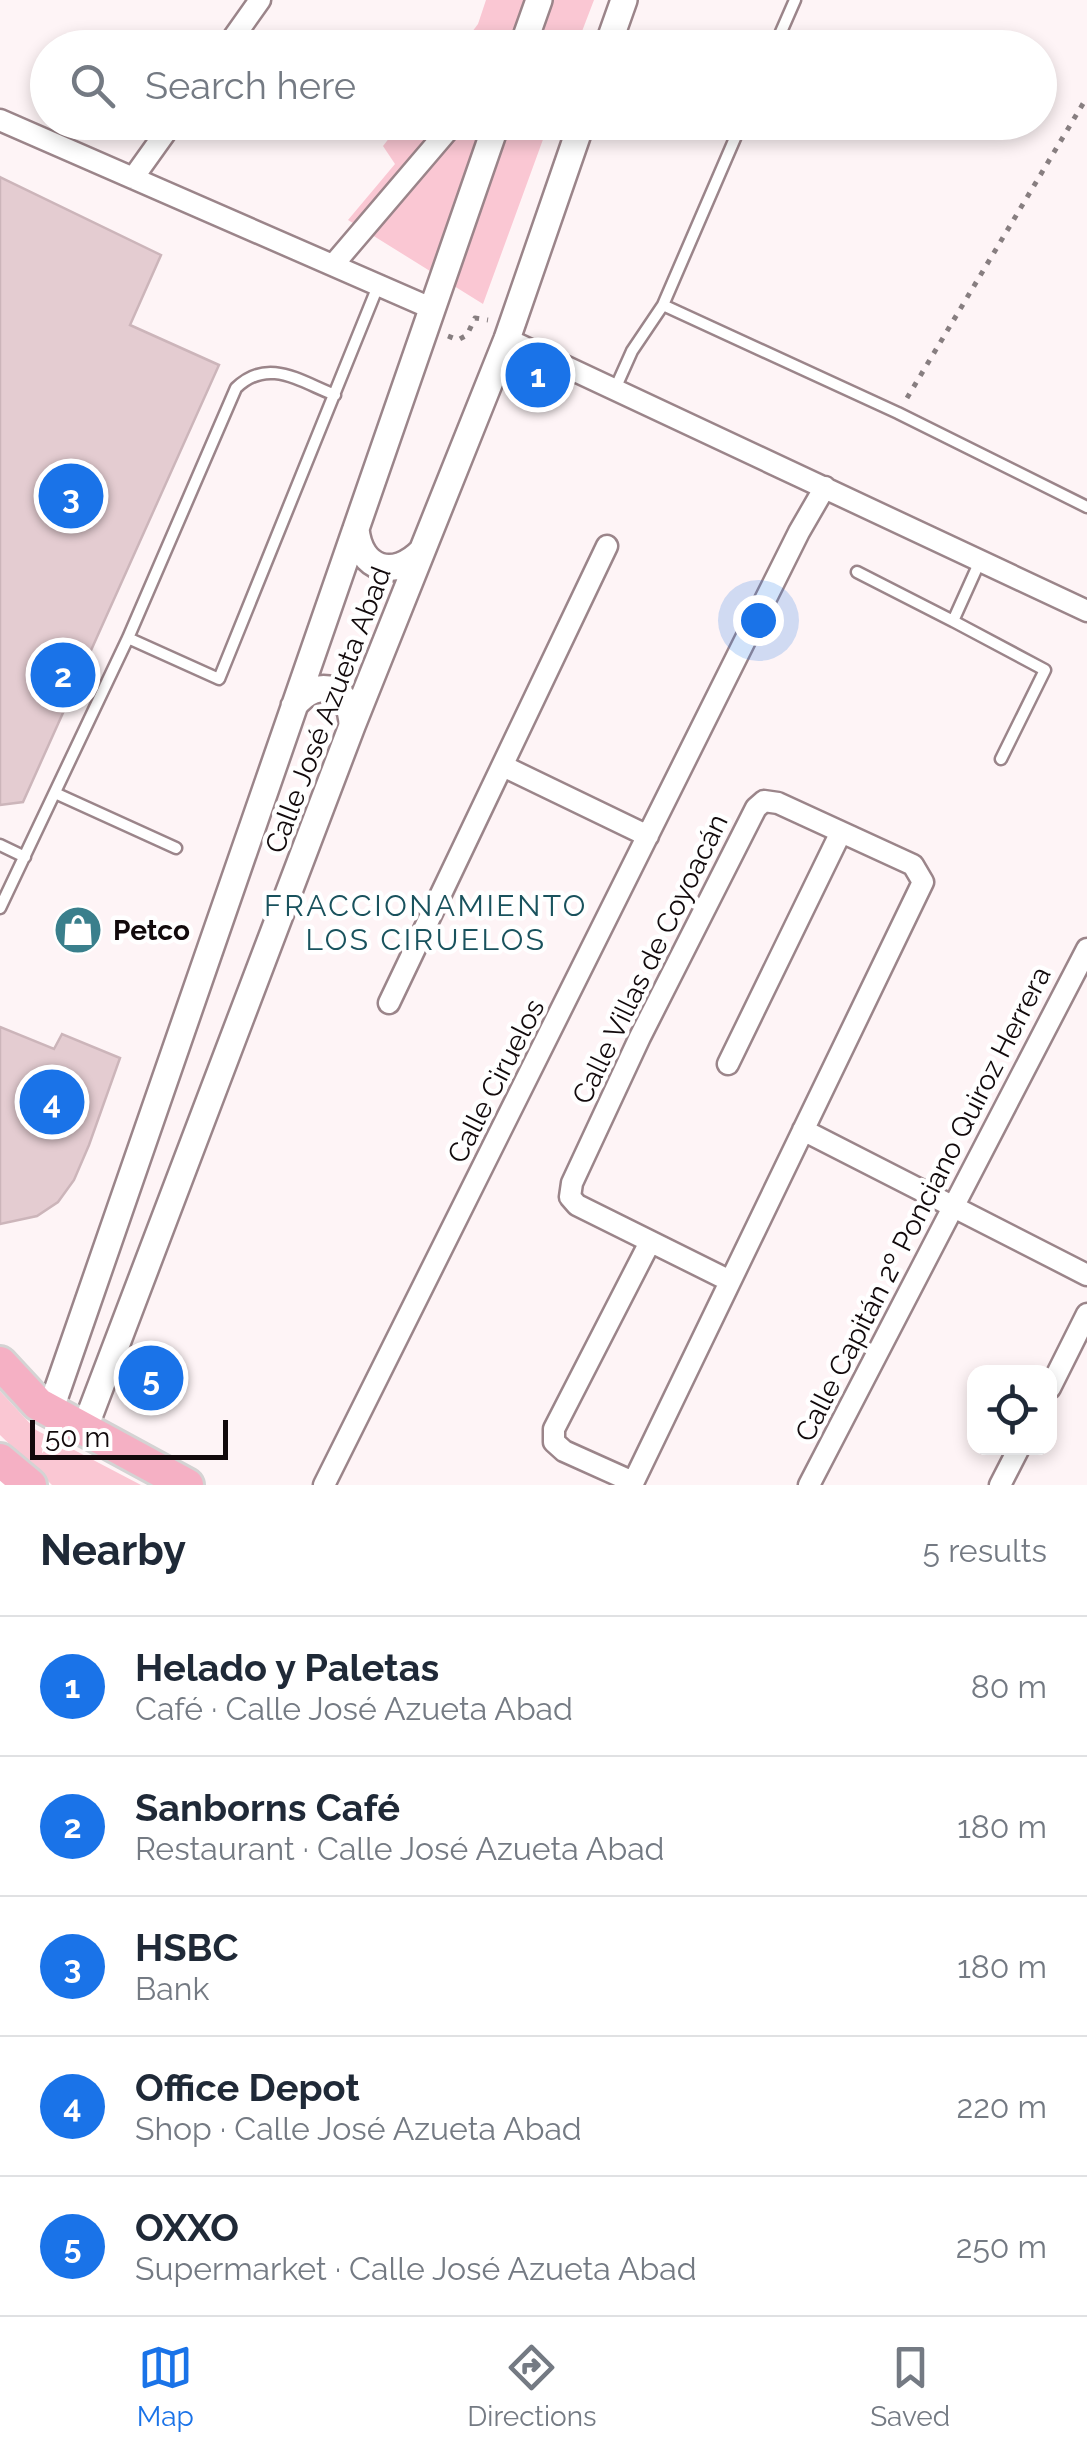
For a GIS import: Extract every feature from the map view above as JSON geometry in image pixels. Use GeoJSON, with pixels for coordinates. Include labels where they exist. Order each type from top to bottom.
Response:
{"type":"FeatureCollection","features":[{"type":"Feature","properties":{"kind":"main road"},"geometry":{"type":"LineString","coordinates":[[0,1362],[38,1404],[187,1485]]}},
{"type":"Feature","properties":{"kind":"main road"},"geometry":{"type":"LineString","coordinates":[[0,1460],[30,1485]]}},
{"type":"Feature","properties":{"kind":"street"},"geometry":{"type":"LineString","coordinates":[[239,30],[260,0]]}},
{"type":"Feature","properties":{"kind":"street"},"geometry":{"type":"LineString","coordinates":[[528,30],[539,0]]}},
{"type":"Feature","properties":{"kind":"street"},"geometry":{"type":"LineString","coordinates":[[614,30],[624,0]]}},
{"type":"Feature","properties":{"kind":"street"},"geometry":{"type":"LineString","coordinates":[[0,120],[30,133]]}},
{"type":"Feature","properties":{"kind":"street"},"geometry":{"type":"LineString","coordinates":[[46,140],[379,285],[430,317]]}},
{"type":"Feature","properties":{"kind":"street"},"geometry":{"type":"LineString","coordinates":[[134,178],[160,140]]}},
{"type":"Feature","properties":{"kind":"street"},"geometry":{"type":"LineString","coordinates":[[333,265],[441,140]]}},
{"type":"Feature","properties":{"kind":"street","name":"Calle José Azueta Abad"},"geometry":{"type":"LineString","coordinates":[[50,1411],[491,140]]}},
{"type":"Feature","properties":{"kind":"street","name":"Calle José Azueta Abad"},"geometry":{"type":"LineString","coordinates":[[84,1430],[352,726],[509,333],[576,140]]}},
{"type":"Feature","properties":{"kind":"street"},"geometry":{"type":"LineString","coordinates":[[509,333],[615,389],[1087,611]]}},
{"type":"Feature","properties":{"kind":"street","name":"Calle Ciruelos"},"geometry":{"type":"LineString","coordinates":[[324,1485],[824,487]]}},
{"type":"Feature","properties":{"kind":"street"},"geometry":{"type":"LineString","coordinates":[[356,529],[357,545],[366,559],[380,567],[396,568],[411,563],[422,551]]}},
{"type":"Feature","properties":{"kind":"street"},"geometry":{"type":"LineString","coordinates":[[390,1003],[608,546]]}},
{"type":"Feature","properties":{"kind":"street"},"geometry":{"type":"LineString","coordinates":[[294,706],[313,690],[338,692],[352,713],[352,726]]}},
{"type":"Feature","properties":{"kind":"street"},"geometry":{"type":"LineString","coordinates":[[503,766],[648,836]]}},
{"type":"Feature","properties":{"kind":"street","name":"Calle Villas de Coyoacán"},"geometry":{"type":"LineString","coordinates":[[632,1484],[923,882],[913,866],[778,803],[764,802],[756,808],[572,1183],[570,1197],[577,1205],[650,1242]]}},
{"type":"Feature","properties":{"kind":"street"},"geometry":{"type":"LineString","coordinates":[[728,1064],[841,832]]}},
{"type":"Feature","properties":{"kind":"street","name":"Calle Capitán 2º Ponciano Quiroz Herrera"},"geometry":{"type":"LineString","coordinates":[[808,1485],[1087,948]]}},
{"type":"Feature","properties":{"kind":"street"},"geometry":{"type":"LineString","coordinates":[[803,1130],[1087,1275]]}},
{"type":"Feature","properties":{"kind":"street"},"geometry":{"type":"LineString","coordinates":[[632,1484],[564,1450],[554,1442],[554,1429],[650,1242],[730,1281]]}},
{"type":"Feature","properties":{"kind":"street"},"geometry":{"type":"LineString","coordinates":[[1057,1374],[1087,1314]]}},
{"type":"Feature","properties":{"kind":"street"},"geometry":{"type":"LineString","coordinates":[[1000,1485],[1015,1455]]}},
{"type":"Feature","properties":{"kind":"lane"},"geometry":{"type":"LineString","coordinates":[[782,30],[794,0]]}},
{"type":"Feature","properties":{"kind":"lane"},"geometry":{"type":"LineString","coordinates":[[615,389],[632,350],[663,305],[734,140]]}},
{"type":"Feature","properties":{"kind":"lane"},"geometry":{"type":"LineString","coordinates":[[128,638],[219,678],[379,285]]}},
{"type":"Feature","properties":{"kind":"lane"},"geometry":{"type":"LineString","coordinates":[[663,305],[898,413],[1087,507]]}},
{"type":"Feature","properties":{"kind":"lane"},"geometry":{"type":"LineString","coordinates":[[0,908],[128,638],[236,388],[250,374],[274,371],[335,396]]}},
{"type":"Feature","properties":{"kind":"lane"},"geometry":{"type":"LineString","coordinates":[[953,621],[980,560]]}},
{"type":"Feature","properties":{"kind":"lane"},"geometry":{"type":"LineString","coordinates":[[857,572],[1046,670],[1001,759]]}},
{"type":"Feature","properties":{"kind":"lane"},"geometry":{"type":"LineString","coordinates":[[55,793],[176,848]]}},
{"type":"Feature","properties":{"kind":"lane"},"geometry":{"type":"LineString","coordinates":[[0,845],[25,857]]}},
{"type":"Feature","properties":{"kind":"path"},"geometry":{"type":"LineString","coordinates":[[898,413],[1087,97]]}},
{"type":"Feature","properties":{"kind":"path"},"geometry":{"type":"LineString","coordinates":[[430,317],[458,340],[467,335],[479,316],[509,333]]}},
{"type":"Feature","properties":{"kind":"shaded area"},"geometry":{"type":"Polygon","coordinates":[[[486,0],[594,0],[583,30],[474,30],[486,0]]]}},
{"type":"Feature","properties":{"kind":"shaded area"},"geometry":{"type":"Polygon","coordinates":[[[388,140],[543,140],[483,304],[348,220],[395,164],[383,146],[388,140]]]}},
{"type":"Feature","properties":{"kind":"shaded area"},"geometry":{"type":"Polygon","coordinates":[[[0,1391],[36,1430],[141,1485],[52,1485],[0,1435],[0,1391]]]}},
{"type":"Feature","properties":{"kind":"building"},"geometry":{"type":"Polygon","coordinates":[[[0,177],[161,255],[130,325],[219,365],[23,802],[0,805],[0,177]]]}},
{"type":"Feature","properties":{"kind":"building"},"geometry":{"type":"Polygon","coordinates":[[[0,1027],[54,1049],[62,1034],[120,1058],[74,1180],[58,1202],[37,1216],[0,1224],[0,1027]]]}},
{"type":"Feature","properties":{"kind":"place","name":"Helado y Paletas"},"geometry":{"type":"Point","coordinates":[538,375]}},
{"type":"Feature","properties":{"kind":"place","name":"HSBC"},"geometry":{"type":"Point","coordinates":[71,496]}},
{"type":"Feature","properties":{"kind":"place","name":"Sanborns Café"},"geometry":{"type":"Point","coordinates":[63,675]}},
{"type":"Feature","properties":{"kind":"place","name":"Petco"},"geometry":{"type":"Point","coordinates":[78,930]}},
{"type":"Feature","properties":{"kind":"place","name":"Office Depot"},"geometry":{"type":"Point","coordinates":[52,1102]}},
{"type":"Feature","properties":{"kind":"place","name":"OXXO"},"geometry":{"type":"Point","coordinates":[151,1378]}},
{"type":"Feature","properties":{"kind":"district","name":"FRACCIONAMIENTO LOS CIRUELOS"},"geometry":{"type":"Point","coordinates":[426,922]}}]}
